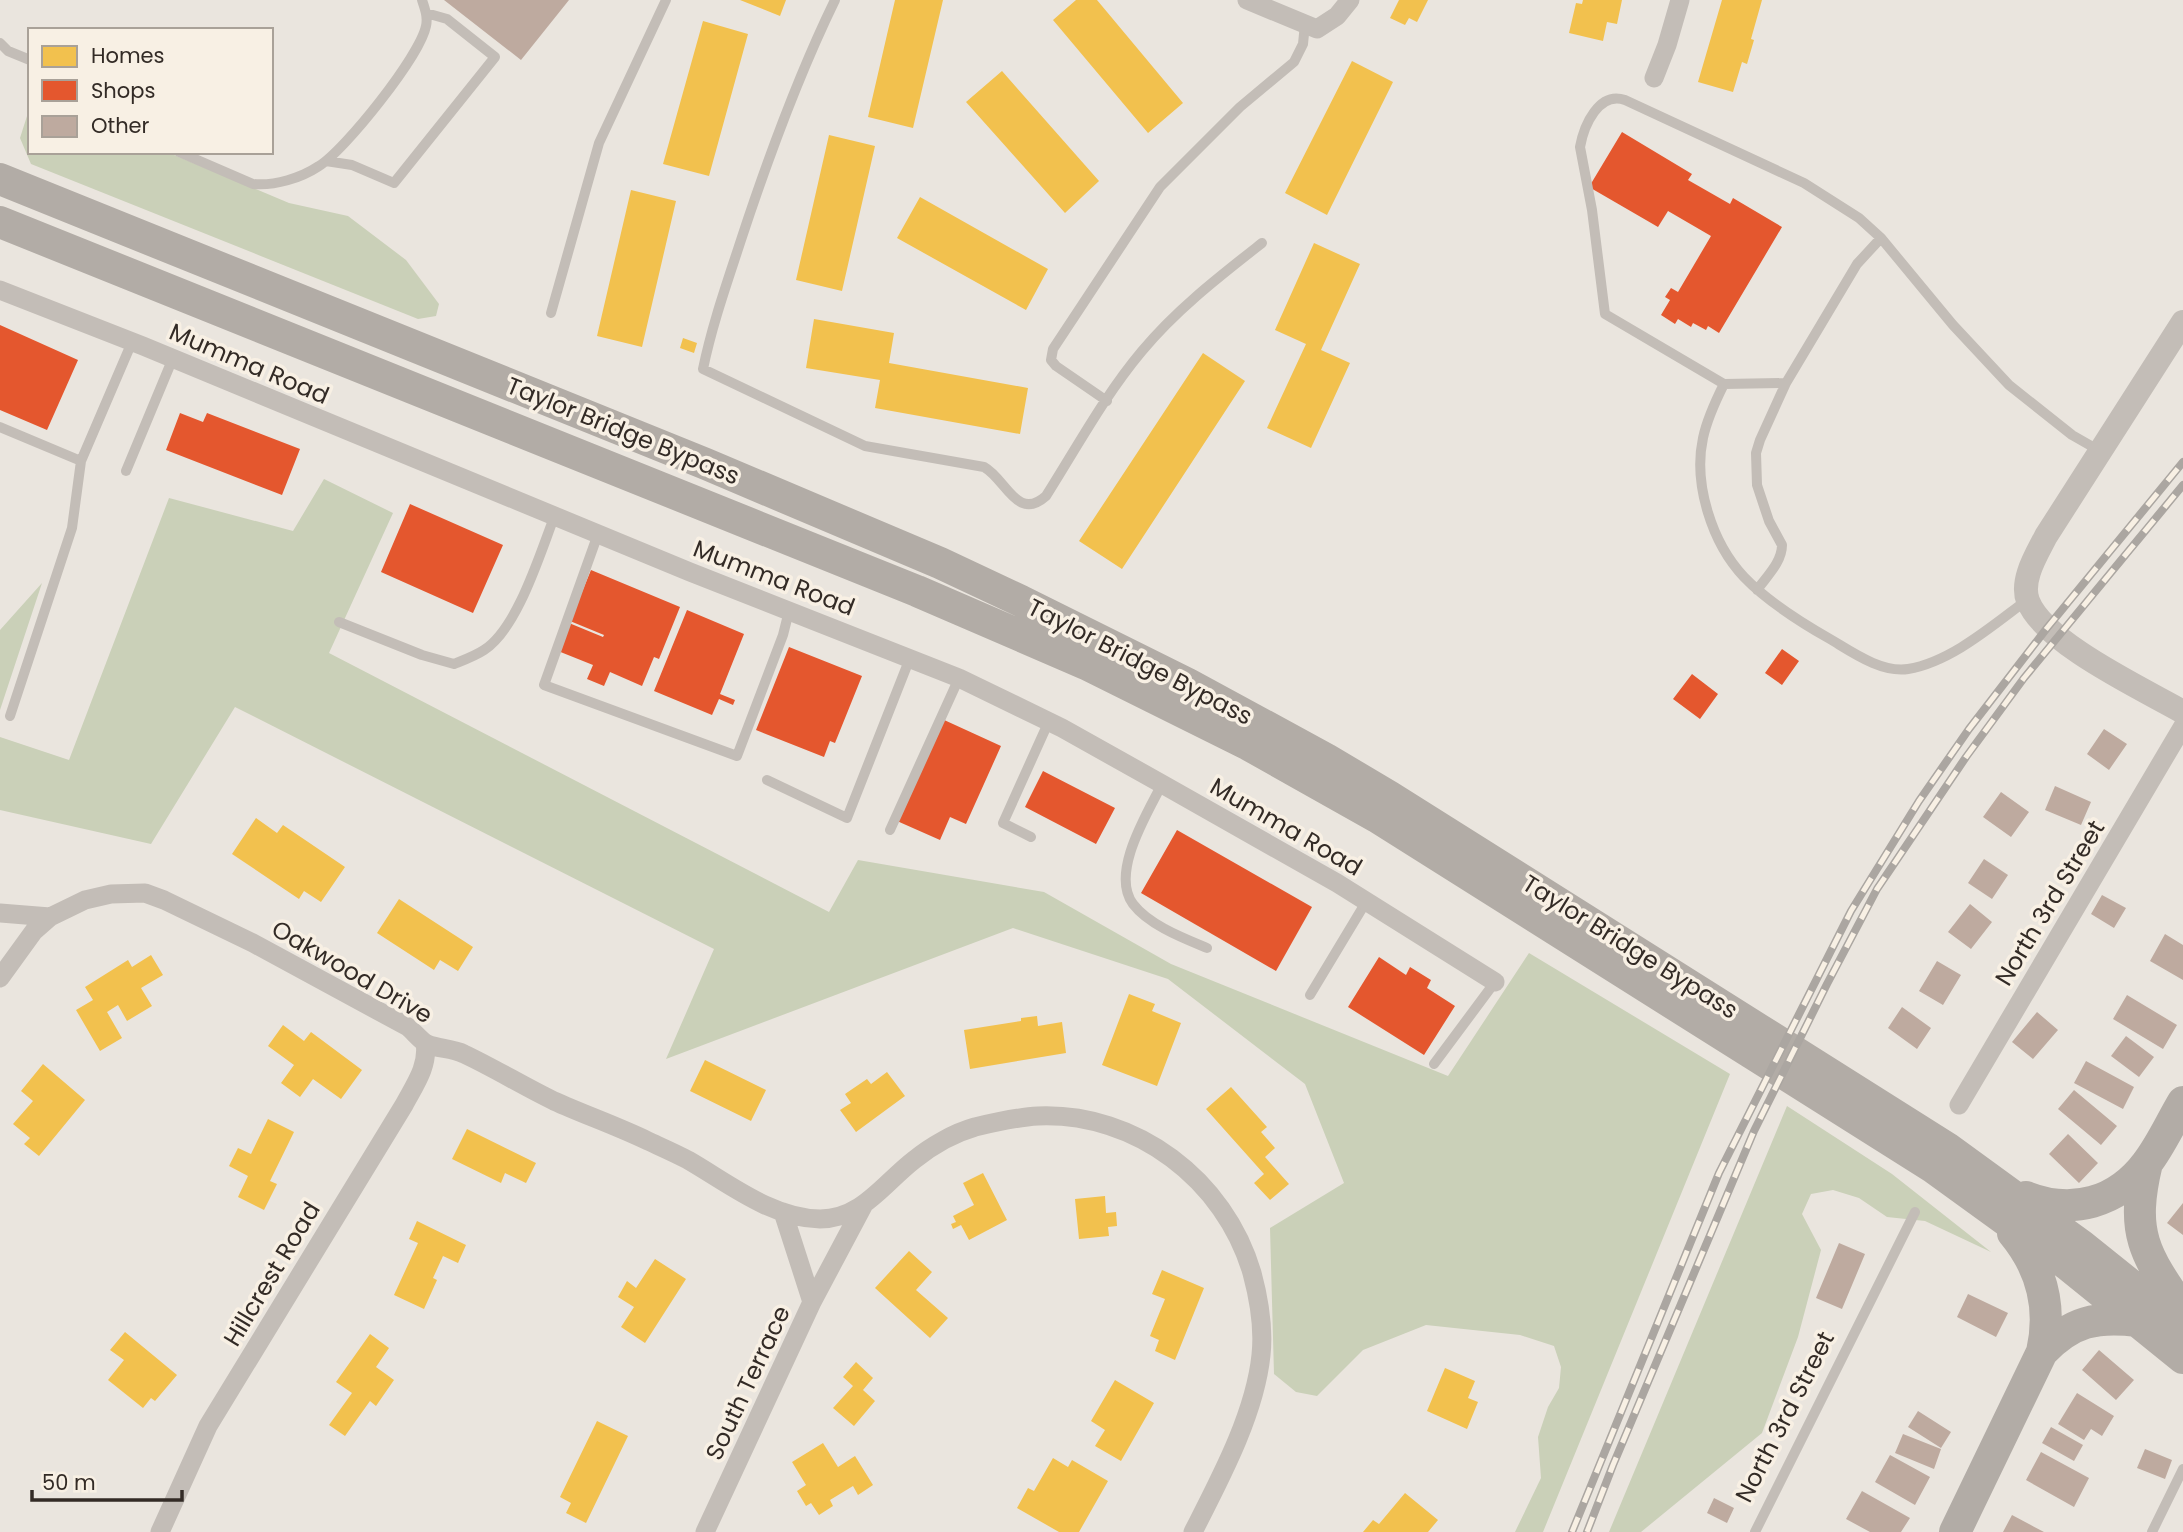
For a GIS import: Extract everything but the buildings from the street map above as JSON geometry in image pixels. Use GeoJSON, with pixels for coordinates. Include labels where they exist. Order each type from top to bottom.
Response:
{"type":"FeatureCollection","features":[{"type":"Feature","properties":{"kind":"main road","name":"Taylor Bridge Bypass"},"geometry":{"type":"LineString","coordinates":[[0,179],[839,519],[1009,595],[1129,654],[1271,729],[1390,797],[1874,1101],[2001,1200],[2183,1358]]}},
{"type":"Feature","properties":{"kind":"main road","name":"Taylor Bridge Bypass"},"geometry":{"type":"LineString","coordinates":[[0,222],[917,591],[1169,704],[1314,780],[1377,817],[1861,1121],[2082,1246],[2183,1327]]}},
{"type":"Feature","properties":{"kind":"main road"},"geometry":{"type":"LineString","coordinates":[[2001,1200],[2055,1206],[2085,1204],[2104,1198],[2121,1188],[2147,1163],[2183,1102]]}},
{"type":"Feature","properties":{"kind":"main road"},"geometry":{"type":"LineString","coordinates":[[2147,1163],[2139,1205],[2143,1243],[2160,1278],[2183,1310]]}},
{"type":"Feature","properties":{"kind":"main road"},"geometry":{"type":"LineString","coordinates":[[2001,1200],[2040,1279],[2047,1315],[2042,1353]]}},
{"type":"Feature","properties":{"kind":"main road"},"geometry":{"type":"LineString","coordinates":[[1955,1532],[2042,1353],[2056,1338],[2083,1323],[2118,1318],[2138,1321]]}},
{"type":"Feature","properties":{"kind":"street"},"geometry":{"type":"LineString","coordinates":[[1247,0],[1317,29],[1337,16],[1348,3]]}},
{"type":"Feature","properties":{"kind":"street"},"geometry":{"type":"LineString","coordinates":[[1654,78],[1680,0]]}},
{"type":"Feature","properties":{"kind":"street","name":"Mumma Road"},"geometry":{"type":"LineString","coordinates":[[0,290],[959,678],[1048,721],[1162,784],[1366,902],[1494,982]]}},
{"type":"Feature","properties":{"kind":"street"},"geometry":{"type":"LineString","coordinates":[[2183,322],[2036,556],[2028,577],[2027,600],[2047,628],[2084,655],[2183,712]]}},
{"type":"Feature","properties":{"kind":"street","name":"North 3rd Street"},"geometry":{"type":"LineString","coordinates":[[1959,1105],[2183,726]]}},
{"type":"Feature","properties":{"kind":"street","name":"Oakwood Drive"},"geometry":{"type":"LineString","coordinates":[[50,917],[85,900],[111,894],[145,893],[299,967],[408,1027],[425,1043],[465,1054],[555,1101],[685,1158],[749,1197],[783,1212],[819,1219],[836,1217],[863,1206]]}},
{"type":"Feature","properties":{"kind":"street"},"geometry":{"type":"LineString","coordinates":[[0,913],[50,917]]}},
{"type":"Feature","properties":{"kind":"street"},"geometry":{"type":"LineString","coordinates":[[0,978],[34,931],[50,917]]}},
{"type":"Feature","properties":{"kind":"street","name":"Hillcrest Road"},"geometry":{"type":"LineString","coordinates":[[160,1532],[208,1426],[404,1105],[423,1068],[425,1043]]}},
{"type":"Feature","properties":{"kind":"street"},"geometry":{"type":"LineString","coordinates":[[813,1302],[863,1206],[916,1158],[948,1138],[971,1128],[1040,1116],[1085,1120],[1130,1133],[1175,1159],[1201,1182],[1226,1214],[1246,1254],[1258,1293],[1262,1326],[1258,1377],[1234,1446],[1194,1532]]}},
{"type":"Feature","properties":{"kind":"street","name":"South Terrace"},"geometry":{"type":"LineString","coordinates":[[705,1532],[813,1302],[796,1258],[783,1212]]}},
{"type":"Feature","properties":{"kind":"lane"},"geometry":{"type":"LineString","coordinates":[[184,154],[253,184],[266,186],[295,178],[326,161],[384,95],[421,42],[426,25],[422,0]]}},
{"type":"Feature","properties":{"kind":"lane"},"geometry":{"type":"LineString","coordinates":[[551,313],[599,143],[666,0]]}},
{"type":"Feature","properties":{"kind":"lane"},"geometry":{"type":"LineString","coordinates":[[835,0],[811,49],[773,142],[723,297],[703,369],[865,446],[984,467],[991,471],[1017,500],[1025,505],[1040,502],[1141,352],[1181,308],[1262,243]]}},
{"type":"Feature","properties":{"kind":"lane"},"geometry":{"type":"LineString","coordinates":[[326,161],[352,165],[394,183],[495,57],[447,19],[426,13]]}},
{"type":"Feature","properties":{"kind":"lane"},"geometry":{"type":"LineString","coordinates":[[1107,401],[1056,366],[1051,360],[1053,349],[1160,187],[1240,107],[1294,62],[1303,44],[1305,24]]}},
{"type":"Feature","properties":{"kind":"lane"},"geometry":{"type":"LineString","coordinates":[[0,43],[4,52],[28,59]]}},
{"type":"Feature","properties":{"kind":"lane"},"geometry":{"type":"LineString","coordinates":[[1786,383],[1724,384],[1605,314],[1592,210],[1580,147],[1582,137],[1601,102],[1611,97],[1625,100],[1804,183],[1859,218],[1881,239],[1953,325],[2009,385],[2072,435],[2101,452]]}},
{"type":"Feature","properties":{"kind":"lane"},"geometry":{"type":"LineString","coordinates":[[1757,590],[1780,558],[1782,545],[1762,505],[1757,485],[1756,453],[1786,383],[1857,264],[1881,239]]}},
{"type":"Feature","properties":{"kind":"lane"},"geometry":{"type":"LineString","coordinates":[[10,716],[72,528],[81,461],[132,342]]}},
{"type":"Feature","properties":{"kind":"lane"},"geometry":{"type":"LineString","coordinates":[[127,471],[173,358]]}},
{"type":"Feature","properties":{"kind":"lane"},"geometry":{"type":"LineString","coordinates":[[1724,384],[1703,439],[1700,472],[1714,527],[1729,558],[1757,590],[1816,631],[1888,668],[1908,669],[1932,661],[1972,641],[2027,600]]}},
{"type":"Feature","properties":{"kind":"lane"},"geometry":{"type":"LineString","coordinates":[[0,427],[81,461]]}},
{"type":"Feature","properties":{"kind":"lane"},"geometry":{"type":"LineString","coordinates":[[339,622],[422,655],[454,664],[485,650],[514,613],[555,515]]}},
{"type":"Feature","properties":{"kind":"lane"},"geometry":{"type":"LineString","coordinates":[[599,533],[544,685],[737,755],[783,635],[789,611]]}},
{"type":"Feature","properties":{"kind":"lane"},"geometry":{"type":"LineString","coordinates":[[767,780],[847,818],[911,658]]}},
{"type":"Feature","properties":{"kind":"lane"},"geometry":{"type":"LineString","coordinates":[[890,830],[959,678]]}},
{"type":"Feature","properties":{"kind":"lane"},"geometry":{"type":"LineString","coordinates":[[1031,837],[1003,823],[1048,721]]}},
{"type":"Feature","properties":{"kind":"lane"},"geometry":{"type":"LineString","coordinates":[[1162,784],[1139,830],[1125,872],[1125,885],[1134,906],[1143,914],[1207,948]]}},
{"type":"Feature","properties":{"kind":"lane"},"geometry":{"type":"LineString","coordinates":[[1310,995],[1366,902]]}},
{"type":"Feature","properties":{"kind":"lane"},"geometry":{"type":"LineString","coordinates":[[1434,1064],[1494,982]]}},
{"type":"Feature","properties":{"kind":"lane","name":"North 3rd Street"},"geometry":{"type":"LineString","coordinates":[[1755,1532],[1915,1212]]}},
{"type":"Feature","properties":{"kind":"lane"},"geometry":{"type":"LineString","coordinates":[[2152,1532],[2183,1469]]}},
{"type":"Feature","properties":{"kind":"green space"},"geometry":{"type":"Polygon","coordinates":[[[27,116],[28,154],[172,154],[289,203],[348,216],[406,260],[439,304],[436,316],[418,319],[31,164],[20,138],[27,116]]]}},
{"type":"Feature","properties":{"kind":"green space"},"geometry":{"type":"Polygon","coordinates":[[[324,479],[393,513],[329,653],[829,912],[858,860],[1044,892],[1171,964],[1448,1076],[1529,953],[1730,1074],[1543,1532],[1515,1532],[1541,1478],[1538,1437],[1548,1407],[1559,1388],[1561,1367],[1554,1346],[1520,1335],[1426,1325],[1363,1350],[1317,1396],[1296,1392],[1274,1374],[1270,1228],[1344,1183],[1305,1084],[1168,979],[1013,928],[666,1059],[714,949],[235,707],[151,844],[0,810],[0,737],[69,760],[169,498],[293,531],[324,479]]]}},
{"type":"Feature","properties":{"kind":"green space"},"geometry":{"type":"Polygon","coordinates":[[[42,583],[0,710],[0,630],[42,583]]]}},
{"type":"Feature","properties":{"kind":"green space"},"geometry":{"type":"Polygon","coordinates":[[[1787,1106],[1892,1174],[1991,1252],[1925,1221],[1887,1217],[1859,1198],[1833,1190],[1811,1194],[1802,1214],[1821,1250],[1798,1337],[1762,1433],[1641,1532],[1609,1532],[1787,1106]]]}},
{"type":"Feature","properties":{"kind":"railway"},"geometry":{"type":"LineString","coordinates":[[1572,1532],[1719,1173],[1851,911],[1919,801],[1969,729],[2047,628],[2183,462]]}},
{"type":"Feature","properties":{"kind":"railway"},"geometry":{"type":"LineString","coordinates":[[1587,1532],[1754,1131],[1877,889],[1966,757],[2024,678],[2183,485]]}}]}
